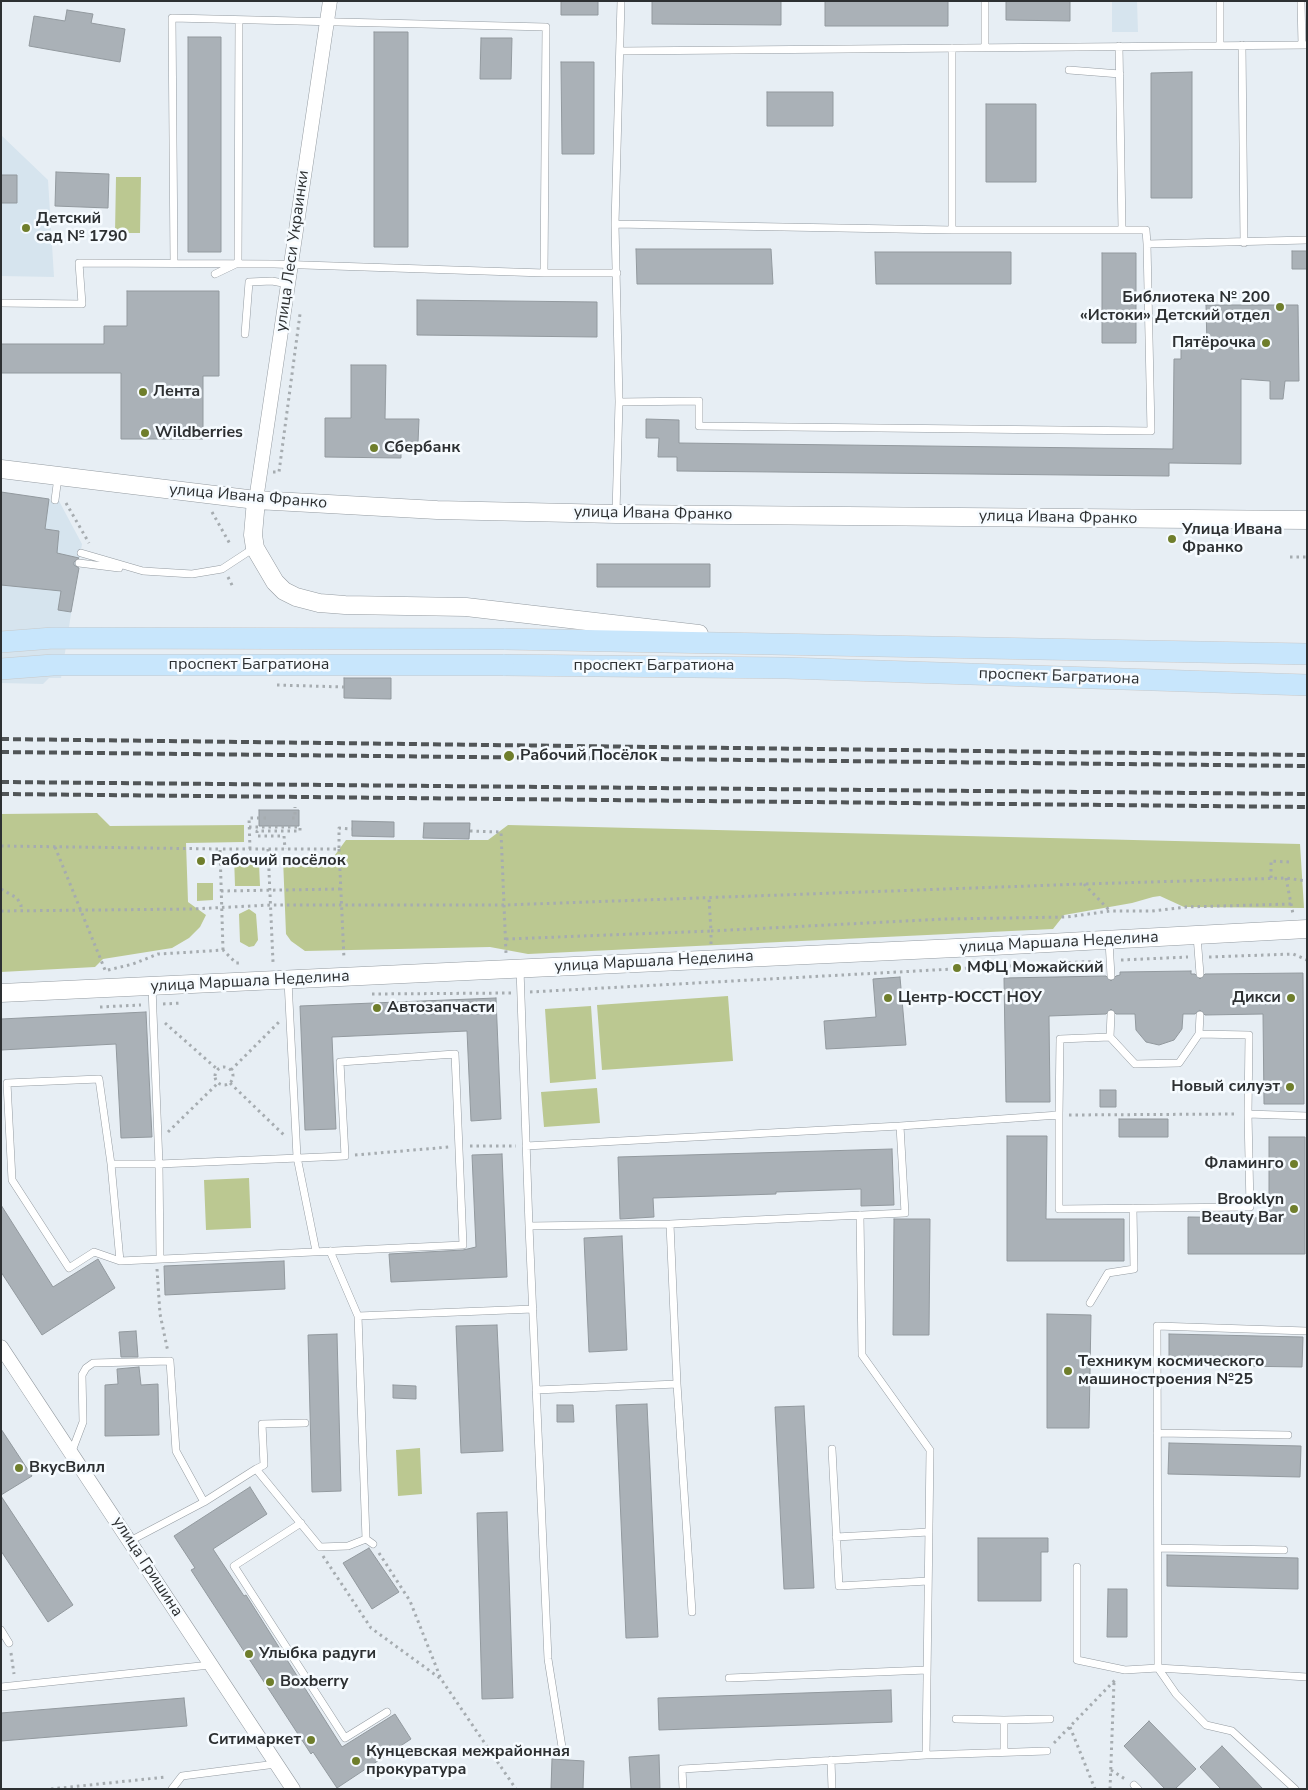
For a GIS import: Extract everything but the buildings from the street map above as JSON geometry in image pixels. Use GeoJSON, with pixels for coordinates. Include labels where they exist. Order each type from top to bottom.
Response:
{"type":"FeatureCollection","features":[{"type":"Feature","properties":{"kind":"main road","name":"проспект Багратиона"},"geometry":{"type":"LineString","coordinates":[[1,642],[53,638],[504,639],[1307,654]]}},
{"type":"Feature","properties":{"kind":"main road","name":"проспект Багратиона"},"geometry":{"type":"LineString","coordinates":[[1,669],[53,665],[504,665],[787,668],[1307,685]]}},
{"type":"Feature","properties":{"kind":"street","name":"улица Леси Украинки"},"geometry":{"type":"LineString","coordinates":[[256,500],[330,1]]}},
{"type":"Feature","properties":{"kind":"street","name":"улица Ивана Франко"},"geometry":{"type":"LineString","coordinates":[[1,469],[57,482],[256,500],[437,510],[616,514],[1307,520]]}},
{"type":"Feature","properties":{"kind":"street"},"geometry":{"type":"LineString","coordinates":[[256,500],[253,534],[255,548],[266,570],[284,590],[319,603],[466,607],[789,644]]}},
{"type":"Feature","properties":{"kind":"street","name":"улица Маршала Неделина"},"geometry":{"type":"LineString","coordinates":[[1,993],[712,960],[1307,929]]}},
{"type":"Feature","properties":{"kind":"street","name":"улица Гришина"},"geometry":{"type":"LineString","coordinates":[[1,1346],[72,1450],[210,1665],[293,1789]]}},
{"type":"Feature","properties":{"kind":"lane"},"geometry":{"type":"LineString","coordinates":[[616,514],[619,402],[616,224],[621,1]]}},
{"type":"Feature","properties":{"kind":"lane"},"geometry":{"type":"LineString","coordinates":[[985,1],[985,48]]}},
{"type":"Feature","properties":{"kind":"lane"},"geometry":{"type":"LineString","coordinates":[[1220,1],[1220,45]]}},
{"type":"Feature","properties":{"kind":"lane"},"geometry":{"type":"LineString","coordinates":[[620,51],[1304,45],[1301,1]]}},
{"type":"Feature","properties":{"kind":"lane"},"geometry":{"type":"LineString","coordinates":[[174,263],[172,18],[546,27],[544,274]]}},
{"type":"Feature","properties":{"kind":"lane"},"geometry":{"type":"LineString","coordinates":[[238,263],[239,20]]}},
{"type":"Feature","properties":{"kind":"lane"},"geometry":{"type":"LineString","coordinates":[[1242,45],[1244,243]]}},
{"type":"Feature","properties":{"kind":"lane"},"geometry":{"type":"LineString","coordinates":[[1119,46],[1122,230]]}},
{"type":"Feature","properties":{"kind":"lane"},"geometry":{"type":"LineString","coordinates":[[952,48],[952,230]]}},
{"type":"Feature","properties":{"kind":"lane"},"geometry":{"type":"LineString","coordinates":[[1069,70],[1120,74]]}},
{"type":"Feature","properties":{"kind":"lane"},"geometry":{"type":"LineString","coordinates":[[616,224],[952,230],[1146,230],[1151,431],[699,426],[699,401],[619,402]]}},
{"type":"Feature","properties":{"kind":"lane"},"geometry":{"type":"LineString","coordinates":[[1147,244],[1307,240]]}},
{"type":"Feature","properties":{"kind":"lane"},"geometry":{"type":"LineString","coordinates":[[1,303],[82,304],[79,263],[291,264],[544,274],[617,274]]}},
{"type":"Feature","properties":{"kind":"lane"},"geometry":{"type":"LineString","coordinates":[[215,274],[238,263]]}},
{"type":"Feature","properties":{"kind":"lane"},"geometry":{"type":"LineString","coordinates":[[245,334],[249,282],[272,281],[288,284]]}},
{"type":"Feature","properties":{"kind":"lane"},"geometry":{"type":"LineString","coordinates":[[55,500],[57,482]]}},
{"type":"Feature","properties":{"kind":"lane"},"geometry":{"type":"LineString","coordinates":[[80,563],[143,571],[192,574],[222,568],[255,548]]}},
{"type":"Feature","properties":{"kind":"lane"},"geometry":{"type":"LineString","coordinates":[[81,554],[143,571]]}},
{"type":"Feature","properties":{"kind":"lane"},"geometry":{"type":"LineString","coordinates":[[1197,936],[1200,974]]}},
{"type":"Feature","properties":{"kind":"lane"},"geometry":{"type":"LineString","coordinates":[[1108,940],[1111,976]]}},
{"type":"Feature","properties":{"kind":"lane"},"geometry":{"type":"LineString","coordinates":[[514,969],[520,993],[548,1659],[562,1747]]}},
{"type":"Feature","properties":{"kind":"lane"},"geometry":{"type":"LineString","coordinates":[[288,980],[296,1147],[316,1251]]}},
{"type":"Feature","properties":{"kind":"lane"},"geometry":{"type":"LineString","coordinates":[[152,987],[159,1164],[158,1258]]}},
{"type":"Feature","properties":{"kind":"lane"},"geometry":{"type":"LineString","coordinates":[[1111,1014],[1110,1037],[1135,1064],[1179,1064],[1199,1034],[1200,1015]]}},
{"type":"Feature","properties":{"kind":"lane"},"geometry":{"type":"LineString","coordinates":[[1110,1037],[1060,1039],[1059,1209],[1250,1207],[1249,1035],[1199,1034]]}},
{"type":"Feature","properties":{"kind":"lane"},"geometry":{"type":"LineString","coordinates":[[111,1164],[159,1164],[297,1156],[344,1156],[340,1062],[454,1054],[463,1245],[120,1260],[94,1252],[69,1268],[12,1180],[8,1083],[99,1079],[111,1164],[120,1260]]}},
{"type":"Feature","properties":{"kind":"lane"},"geometry":{"type":"LineString","coordinates":[[1248,1114],[1307,1116]]}},
{"type":"Feature","properties":{"kind":"lane"},"geometry":{"type":"LineString","coordinates":[[526,1146],[900,1126],[1059,1115]]}},
{"type":"Feature","properties":{"kind":"lane"},"geometry":{"type":"LineString","coordinates":[[529,1226],[670,1224],[906,1213],[900,1126]]}},
{"type":"Feature","properties":{"kind":"lane"},"geometry":{"type":"LineString","coordinates":[[1090,1303],[1108,1273],[1134,1269],[1133,1208]]}},
{"type":"Feature","properties":{"kind":"lane"},"geometry":{"type":"LineString","coordinates":[[860,1215],[862,1355],[930,1450],[926,1755]]}},
{"type":"Feature","properties":{"kind":"lane"},"geometry":{"type":"LineString","coordinates":[[670,1224],[677,1384],[692,1612]]}},
{"type":"Feature","properties":{"kind":"lane"},"geometry":{"type":"LineString","coordinates":[[330,1251],[358,1316],[366,1539]]}},
{"type":"Feature","properties":{"kind":"lane"},"geometry":{"type":"LineString","coordinates":[[358,1316],[533,1309]]}},
{"type":"Feature","properties":{"kind":"lane"},"geometry":{"type":"LineString","coordinates":[[1295,1789],[1232,1731],[1206,1725],[1176,1694],[1158,1668],[1157,1326],[1307,1331]]}},
{"type":"Feature","properties":{"kind":"lane"},"geometry":{"type":"LineString","coordinates":[[72,1450],[83,1422],[82,1375],[86,1368],[93,1364],[170,1361],[176,1451],[204,1502]]}},
{"type":"Feature","properties":{"kind":"lane"},"geometry":{"type":"LineString","coordinates":[[536,1390],[677,1384]]}},
{"type":"Feature","properties":{"kind":"lane"},"geometry":{"type":"LineString","coordinates":[[130,1540],[204,1502],[264,1465],[262,1424],[304,1423]]}},
{"type":"Feature","properties":{"kind":"lane"},"geometry":{"type":"LineString","coordinates":[[1157,1433],[1288,1435]]}},
{"type":"Feature","properties":{"kind":"lane"},"geometry":{"type":"LineString","coordinates":[[832,1449],[839,1586],[928,1581]]}},
{"type":"Feature","properties":{"kind":"lane"},"geometry":{"type":"LineString","coordinates":[[256,1470],[320,1547],[348,1546],[366,1539]]}},
{"type":"Feature","properties":{"kind":"lane"},"geometry":{"type":"LineString","coordinates":[[301,1523],[234,1566],[345,1738],[387,1712]]}},
{"type":"Feature","properties":{"kind":"lane"},"geometry":{"type":"LineString","coordinates":[[836,1537],[929,1532]]}},
{"type":"Feature","properties":{"kind":"lane"},"geometry":{"type":"LineString","coordinates":[[366,1539],[373,1544]]}},
{"type":"Feature","properties":{"kind":"lane"},"geometry":{"type":"LineString","coordinates":[[1158,1548],[1284,1550]]}},
{"type":"Feature","properties":{"kind":"lane"},"geometry":{"type":"LineString","coordinates":[[1077,1567],[1077,1660],[1125,1670],[1158,1668],[1307,1677]]}},
{"type":"Feature","properties":{"kind":"lane"},"geometry":{"type":"LineString","coordinates":[[1,1630],[9,1643]]}},
{"type":"Feature","properties":{"kind":"lane"},"geometry":{"type":"LineString","coordinates":[[1,1687],[210,1665]]}},
{"type":"Feature","properties":{"kind":"lane"},"geometry":{"type":"LineString","coordinates":[[730,1678],[927,1670]]}},
{"type":"Feature","properties":{"kind":"lane"},"geometry":{"type":"LineString","coordinates":[[956,1719],[1050,1719]]}},
{"type":"Feature","properties":{"kind":"lane"},"geometry":{"type":"LineString","coordinates":[[1004,1720],[1004,1752]]}},
{"type":"Feature","properties":{"kind":"lane"},"geometry":{"type":"LineString","coordinates":[[683,1789],[682,1769],[926,1755],[1047,1751]]}},
{"type":"Feature","properties":{"kind":"lane"},"geometry":{"type":"LineString","coordinates":[[831,1760],[832,1789]]}},
{"type":"Feature","properties":{"kind":"lane"},"geometry":{"type":"LineString","coordinates":[[172,1789],[182,1776],[276,1764]]}},
{"type":"Feature","properties":{"kind":"path"},"geometry":{"type":"LineString","coordinates":[[57,482],[92,550]]}},
{"type":"Feature","properties":{"kind":"path"},"geometry":{"type":"LineString","coordinates":[[212,512],[230,544]]}},
{"type":"Feature","properties":{"kind":"path"},"geometry":{"type":"LineString","coordinates":[[1290,557],[1307,557]]}},
{"type":"Feature","properties":{"kind":"path"},"geometry":{"type":"LineString","coordinates":[[228,576],[233,588]]}},
{"type":"Feature","properties":{"kind":"path"},"geometry":{"type":"LineString","coordinates":[[275,685],[344,687]]}},
{"type":"Feature","properties":{"kind":"path"},"geometry":{"type":"LineString","coordinates":[[292,818],[295,818],[295,806]]}},
{"type":"Feature","properties":{"kind":"path"},"geometry":{"type":"LineString","coordinates":[[250,849],[249,818],[266,818]]}},
{"type":"Feature","properties":{"kind":"path"},"geometry":{"type":"LineString","coordinates":[[249,827],[300,827],[300,831],[257,831],[257,836],[284,836],[285,849]]}},
{"type":"Feature","properties":{"kind":"path"},"geometry":{"type":"LineString","coordinates":[[344,959],[339,828],[352,828]]}},
{"type":"Feature","properties":{"kind":"path"},"geometry":{"type":"LineString","coordinates":[[470,831],[500,832],[506,939],[514,969],[508,993]]}},
{"type":"Feature","properties":{"kind":"path"},"geometry":{"type":"LineString","coordinates":[[1,846],[339,849]]}},
{"type":"Feature","properties":{"kind":"path"},"geometry":{"type":"LineString","coordinates":[[55,847],[106,970]]}},
{"type":"Feature","properties":{"kind":"path"},"geometry":{"type":"LineString","coordinates":[[220,849],[223,950],[236,963],[245,963]]}},
{"type":"Feature","properties":{"kind":"path"},"geometry":{"type":"LineString","coordinates":[[268,849],[273,962]]}},
{"type":"Feature","properties":{"kind":"path"},"geometry":{"type":"LineString","coordinates":[[1271,878],[1271,862],[1289,862]]}},
{"type":"Feature","properties":{"kind":"path"},"geometry":{"type":"LineString","coordinates":[[1,911],[270,905],[505,905],[1271,878],[1307,881]]}},
{"type":"Feature","properties":{"kind":"path"},"geometry":{"type":"LineString","coordinates":[[1083,884],[1110,911]]}},
{"type":"Feature","properties":{"kind":"path"},"geometry":{"type":"LineString","coordinates":[[1,889],[17,898],[21,904],[21,911]]}},
{"type":"Feature","properties":{"kind":"path"},"geometry":{"type":"LineString","coordinates":[[221,891],[341,890]]}},
{"type":"Feature","properties":{"kind":"path"},"geometry":{"type":"LineString","coordinates":[[709,898],[713,981]]}},
{"type":"Feature","properties":{"kind":"path"},"geometry":{"type":"LineString","coordinates":[[506,939],[944,919],[1067,917],[1110,911],[1291,904]]}},
{"type":"Feature","properties":{"kind":"path"},"geometry":{"type":"LineString","coordinates":[[96,971],[133,964],[158,954],[223,950]]}},
{"type":"Feature","properties":{"kind":"path"},"geometry":{"type":"LineString","coordinates":[[369,994],[520,993],[713,981],[1198,957],[1293,954],[1307,960]]}},
{"type":"Feature","properties":{"kind":"path"},"geometry":{"type":"LineString","coordinates":[[264,962],[282,962]]}},
{"type":"Feature","properties":{"kind":"path"},"geometry":{"type":"LineString","coordinates":[[152,1009],[191,1002]]}},
{"type":"Feature","properties":{"kind":"path"},"geometry":{"type":"LineString","coordinates":[[152,1009],[217,1069]]}},
{"type":"Feature","properties":{"kind":"path"},"geometry":{"type":"LineString","coordinates":[[231,1070],[289,1011]]}},
{"type":"Feature","properties":{"kind":"path"},"geometry":{"type":"LineString","coordinates":[[224,1066],[231,1070],[233,1077],[230,1083],[224,1085],[218,1083],[214,1077],[217,1069],[224,1066]]}},
{"type":"Feature","properties":{"kind":"path"},"geometry":{"type":"LineString","coordinates":[[158,1142],[218,1083]]}},
{"type":"Feature","properties":{"kind":"path"},"geometry":{"type":"LineString","coordinates":[[230,1083],[296,1147]]}},
{"type":"Feature","properties":{"kind":"path"},"geometry":{"type":"LineString","coordinates":[[1059,1115],[1248,1114]]}},
{"type":"Feature","properties":{"kind":"path"},"geometry":{"type":"LineString","coordinates":[[344,1156],[459,1146],[526,1146]]}},
{"type":"Feature","properties":{"kind":"path"},"geometry":{"type":"LineString","coordinates":[[158,1258],[160,1314],[170,1361]]}},
{"type":"Feature","properties":{"kind":"path"},"geometry":{"type":"LineString","coordinates":[[373,1544],[410,1601],[441,1679],[516,1789]]}},
{"type":"Feature","properties":{"kind":"path"},"geometry":{"type":"LineString","coordinates":[[322,1555],[371,1628],[441,1679]]}},
{"type":"Feature","properties":{"kind":"path"},"geometry":{"type":"LineString","coordinates":[[9,1643],[16,1686]]}},
{"type":"Feature","properties":{"kind":"path"},"geometry":{"type":"LineString","coordinates":[[1047,1751],[1125,1670]]}},
{"type":"Feature","properties":{"kind":"path"},"geometry":{"type":"LineString","coordinates":[[1110,1789],[1114,1681]]}},
{"type":"Feature","properties":{"kind":"path"},"geometry":{"type":"LineString","coordinates":[[1070,1727],[1095,1789]]}},
{"type":"Feature","properties":{"kind":"path"},"geometry":{"type":"LineString","coordinates":[[1111,1770],[1136,1787]]}},
{"type":"Feature","properties":{"kind":"path"},"geometry":{"type":"LineString","coordinates":[[50,1789],[182,1776]]}},
{"type":"Feature","properties":{"kind":"shaded area"},"geometry":{"type":"Polygon","coordinates":[[[1112,1],[1137,1],[1138,32],[1112,32],[1112,1]]]}},
{"type":"Feature","properties":{"kind":"shaded area","name":"Детский сад № 1790"},"geometry":{"type":"Polygon","coordinates":[[[1,135],[48,180],[54,277],[1,276],[1,135]]]}},
{"type":"Feature","properties":{"kind":"shaded area"},"geometry":{"type":"Polygon","coordinates":[[[1,492],[59,501],[82,544],[61,678],[49,678],[43,684],[1,683],[1,492]]]}},
{"type":"Feature","properties":{"kind":"green space"},"geometry":{"type":"Polygon","coordinates":[[[116,177],[141,177],[140,233],[115,233],[116,177]]]}},
{"type":"Feature","properties":{"kind":"green space"},"geometry":{"type":"Polygon","coordinates":[[[97,813],[110,826],[244,825],[244,842],[186,843],[188,902],[206,915],[200,927],[189,938],[172,948],[103,959],[95,967],[1,972],[1,814],[97,813]]]}},
{"type":"Feature","properties":{"kind":"green space"},"geometry":{"type":"Polygon","coordinates":[[[508,825],[1300,844],[1304,908],[1184,907],[1160,896],[1064,915],[1053,929],[528,954],[490,947],[305,951],[291,941],[286,934],[283,858],[335,855],[346,840],[488,840],[508,825]]]}},
{"type":"Feature","properties":{"kind":"green space"},"geometry":{"type":"Polygon","coordinates":[[[234,856],[252,856],[256,858],[259,863],[260,886],[235,886],[234,856]]]}},
{"type":"Feature","properties":{"kind":"green space"},"geometry":{"type":"Polygon","coordinates":[[[197,883],[213,883],[213,900],[197,901],[197,883]]]}},
{"type":"Feature","properties":{"kind":"green space"},"geometry":{"type":"Polygon","coordinates":[[[249,909],[256,914],[258,940],[254,946],[249,947],[240,942],[239,914],[249,909]]]}},
{"type":"Feature","properties":{"kind":"green space"},"geometry":{"type":"Polygon","coordinates":[[[728,996],[733,1061],[602,1070],[597,1005],[728,996]]]}},
{"type":"Feature","properties":{"kind":"green space"},"geometry":{"type":"Polygon","coordinates":[[[591,1006],[596,1079],[550,1083],[545,1009],[591,1006]]]}},
{"type":"Feature","properties":{"kind":"green space"},"geometry":{"type":"Polygon","coordinates":[[[597,1088],[600,1123],[544,1127],[541,1092],[597,1088]]]}},
{"type":"Feature","properties":{"kind":"green space"},"geometry":{"type":"Polygon","coordinates":[[[249,1178],[251,1228],[206,1230],[204,1180],[249,1178]]]}},
{"type":"Feature","properties":{"kind":"green space"},"geometry":{"type":"Polygon","coordinates":[[[420,1448],[422,1494],[398,1496],[396,1450],[420,1448]]]}},
{"type":"Feature","properties":{"kind":"railway"},"geometry":{"type":"LineString","coordinates":[[1,739],[1307,755]]}},
{"type":"Feature","properties":{"kind":"railway"},"geometry":{"type":"LineString","coordinates":[[1,752],[1307,766]]}},
{"type":"Feature","properties":{"kind":"railway"},"geometry":{"type":"LineString","coordinates":[[1,782],[1307,794]]}},
{"type":"Feature","properties":{"kind":"railway"},"geometry":{"type":"LineString","coordinates":[[1,794],[1307,807]]}},
{"type":"Feature","properties":{"kind":"place","name":"Детский сад № 1790"},"geometry":{"type":"Point","coordinates":[26,228]}},
{"type":"Feature","properties":{"kind":"place","name":"Библиотека № 200 «Истоки» Детский отдел"},"geometry":{"type":"Point","coordinates":[1280,307]}},
{"type":"Feature","properties":{"kind":"place","name":"Пятёрочка"},"geometry":{"type":"Point","coordinates":[1266,343]}},
{"type":"Feature","properties":{"kind":"place","name":"Лента"},"geometry":{"type":"Point","coordinates":[143,392]}},
{"type":"Feature","properties":{"kind":"place","name":"Wildberries"},"geometry":{"type":"Point","coordinates":[145,433]}},
{"type":"Feature","properties":{"kind":"place","name":"Сбербанк"},"geometry":{"type":"Point","coordinates":[374,448]}},
{"type":"Feature","properties":{"kind":"place","name":"Улица Ивана Франко"},"geometry":{"type":"Point","coordinates":[1172,539]}},
{"type":"Feature","properties":{"kind":"place","name":"Рабочий Посёлок"},"geometry":{"type":"Point","coordinates":[509,756]}},
{"type":"Feature","properties":{"kind":"place","name":"Рабочий посёлок"},"geometry":{"type":"Point","coordinates":[201,861]}},
{"type":"Feature","properties":{"kind":"place","name":"МФЦ Можайский"},"geometry":{"type":"Point","coordinates":[957,968]}},
{"type":"Feature","properties":{"kind":"place","name":"Центр-ЮССТ НОУ"},"geometry":{"type":"Point","coordinates":[888,998]}},
{"type":"Feature","properties":{"kind":"place","name":"Дикси"},"geometry":{"type":"Point","coordinates":[1291,998]}},
{"type":"Feature","properties":{"kind":"place","name":"Автозапчасти"},"geometry":{"type":"Point","coordinates":[377,1008]}},
{"type":"Feature","properties":{"kind":"place","name":"Новый силуэт"},"geometry":{"type":"Point","coordinates":[1290,1087]}},
{"type":"Feature","properties":{"kind":"place","name":"Фламинго"},"geometry":{"type":"Point","coordinates":[1294,1164]}},
{"type":"Feature","properties":{"kind":"place","name":"Brooklyn Beauty Bar"},"geometry":{"type":"Point","coordinates":[1294,1209]}},
{"type":"Feature","properties":{"kind":"place","name":"Техникум космического машиностроения №25"},"geometry":{"type":"Point","coordinates":[1068,1371]}},
{"type":"Feature","properties":{"kind":"place","name":"ВкусВилл"},"geometry":{"type":"Point","coordinates":[19,1468]}},
{"type":"Feature","properties":{"kind":"place","name":"Улыбка радуги"},"geometry":{"type":"Point","coordinates":[249,1654]}},
{"type":"Feature","properties":{"kind":"place","name":"Boxberry"},"geometry":{"type":"Point","coordinates":[270,1682]}},
{"type":"Feature","properties":{"kind":"place","name":"Ситимаркет"},"geometry":{"type":"Point","coordinates":[311,1740]}},
{"type":"Feature","properties":{"kind":"place","name":"Кунцевская межрайонная прокуратура"},"geometry":{"type":"Point","coordinates":[356,1761]}}]}
